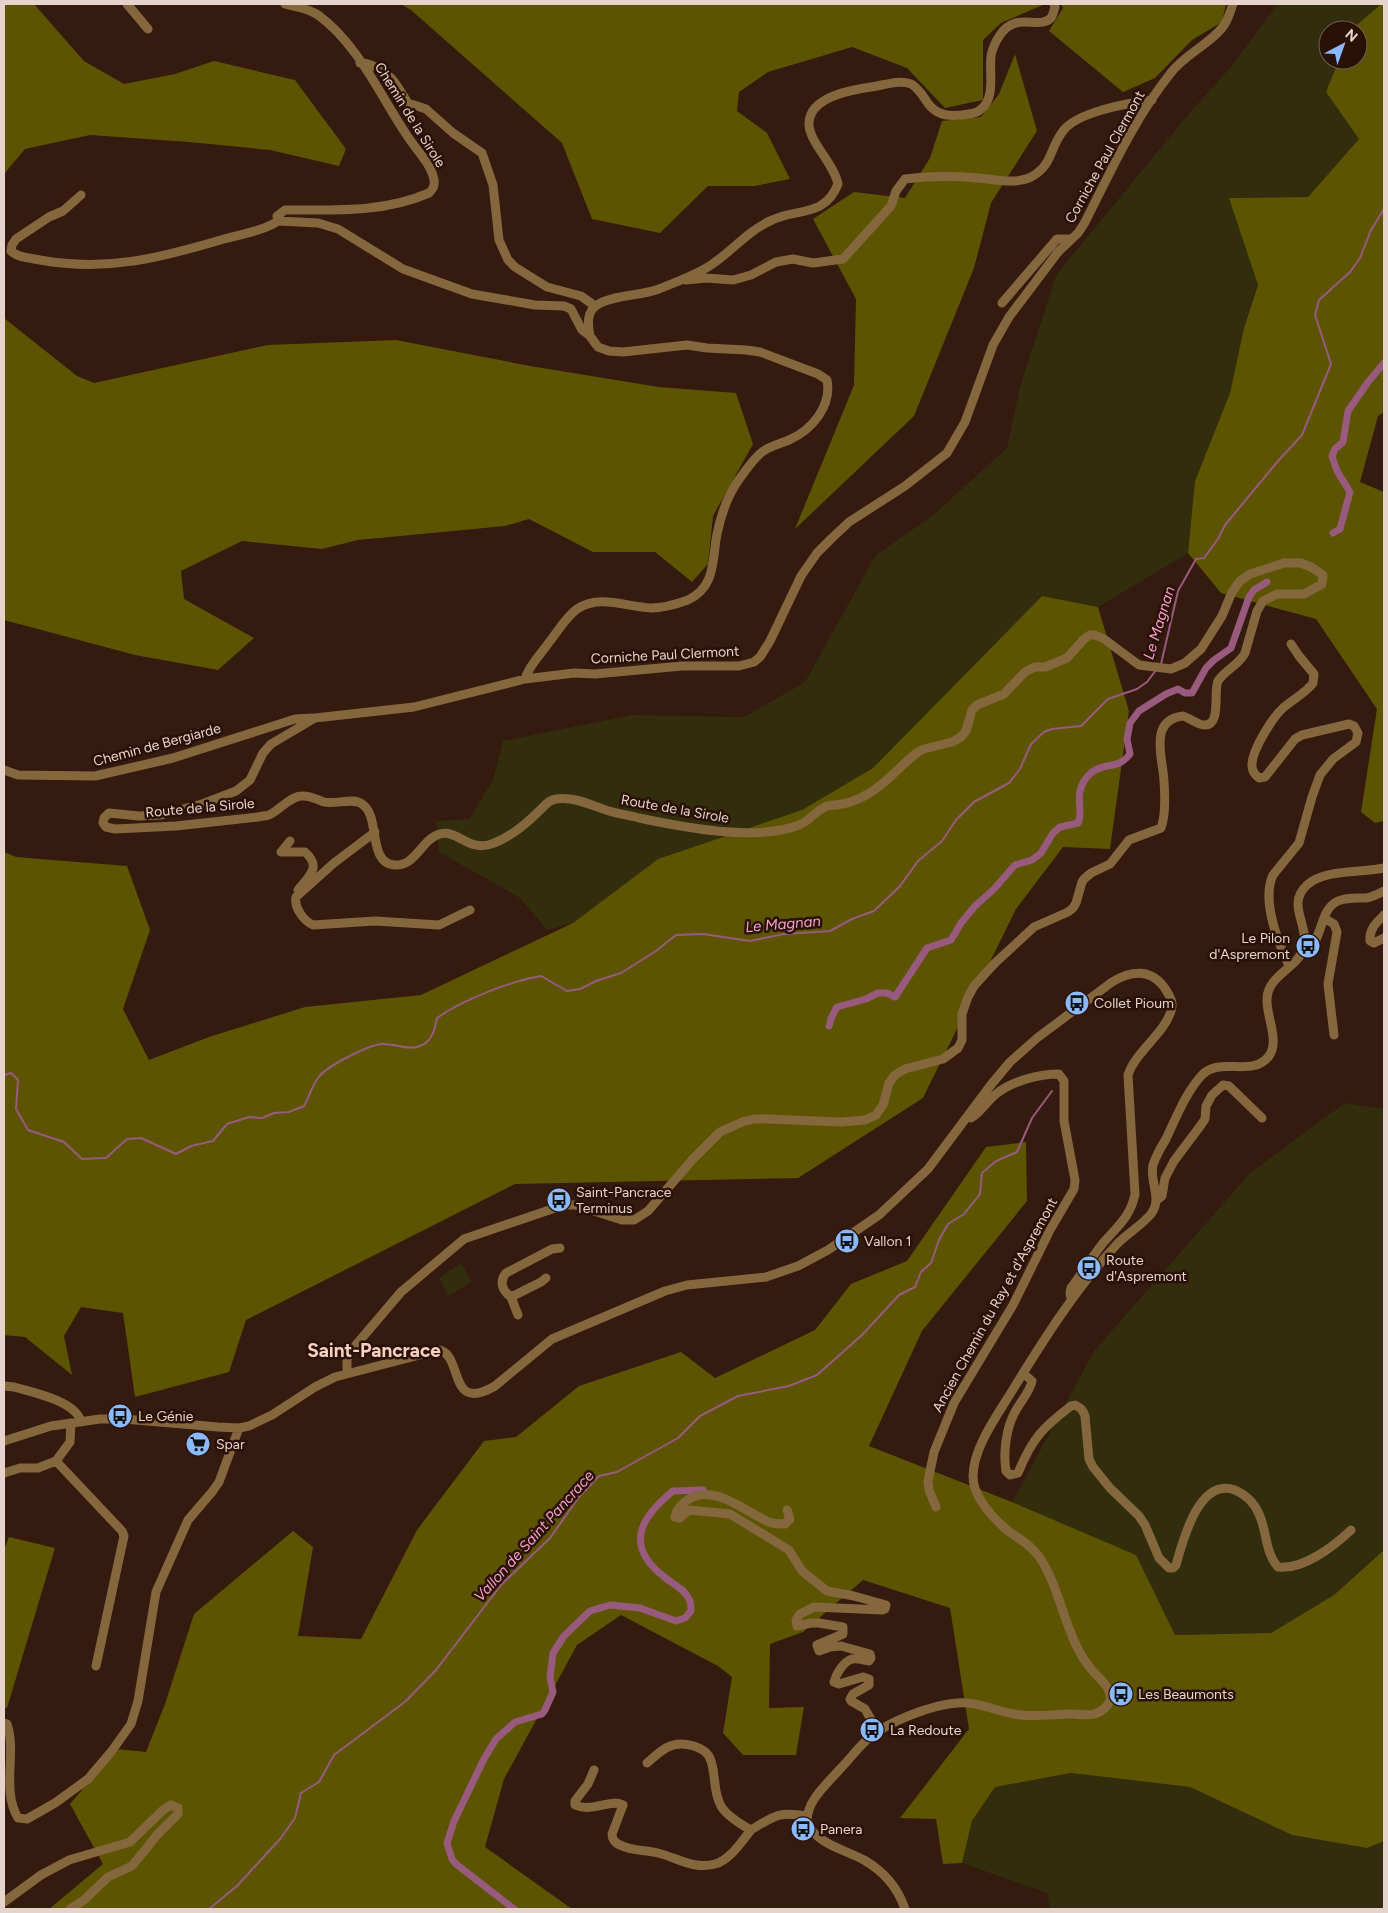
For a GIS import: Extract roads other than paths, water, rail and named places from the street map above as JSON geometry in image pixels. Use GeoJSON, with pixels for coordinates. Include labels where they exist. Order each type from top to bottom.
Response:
{"type":"FeatureCollection","features":[{"type":"Feature","properties":{"kind":"street"},"geometry":{"type":"LineString","coordinates":[[127,4],[148,29]]}},
{"type":"Feature","properties":{"kind":"street","name":"Chemin de la Sirole"},"geometry":{"type":"LineString","coordinates":[[278,221],[277,216],[285,210],[361,210],[379,208],[425,195],[434,188],[434,179],[428,166],[410,142],[384,96],[346,40],[318,15],[308,10],[285,4]]}},
{"type":"Feature","properties":{"kind":"street"},"geometry":{"type":"LineString","coordinates":[[590,336],[589,315],[595,306],[602,302],[644,294],[680,280],[710,266],[769,221],[821,206],[835,191],[838,184],[837,178],[811,134],[808,124],[816,106],[830,97],[846,91],[901,82],[912,84],[931,107],[942,115],[972,114],[981,110],[988,100],[991,54],[999,36],[1006,28],[1018,22],[1044,22],[1051,17],[1055,7],[1054,4]]}},
{"type":"Feature","properties":{"kind":"street","name":"Corniche Paul Clermont"},"geometry":{"type":"LineString","coordinates":[[525,679],[574,673],[595,674],[682,666],[739,666],[751,664],[758,660],[780,622],[801,576],[831,539],[849,522],[905,486],[947,453],[957,439],[965,422],[993,345],[1009,317],[1058,252],[1084,224],[1114,163],[1171,72],[1221,30],[1227,21],[1232,4]]}},
{"type":"Feature","properties":{"kind":"street"},"geometry":{"type":"LineString","coordinates":[[360,63],[366,62],[386,72],[396,83],[408,103],[426,109],[453,133],[482,153],[493,185],[499,240],[508,260],[515,267],[547,287],[581,296],[595,306]]}},
{"type":"Feature","properties":{"kind":"street"},"geometry":{"type":"LineString","coordinates":[[680,280],[706,278],[733,280],[750,275],[776,262],[793,259],[814,263],[843,259],[891,206],[896,191],[905,179],[924,176],[1020,181],[1046,167],[1054,145],[1064,130],[1080,118],[1152,100]]}},
{"type":"Feature","properties":{"kind":"street"},"geometry":{"type":"LineString","coordinates":[[81,195],[63,211],[48,217],[16,240],[12,245],[11,251],[18,256],[82,266],[116,264],[180,252],[259,229],[278,221],[318,223],[338,229],[402,269],[472,294],[535,305],[564,306],[571,309],[582,330],[598,346],[609,351],[623,352],[688,345],[760,352],[823,377],[828,384],[823,412],[791,439],[760,453],[738,481],[729,497],[719,526],[711,577],[699,593],[682,602],[657,608],[607,601],[577,609],[569,616],[532,666],[525,679]]}},
{"type":"Feature","properties":{"kind":"street"},"geometry":{"type":"LineString","coordinates":[[1002,303],[1057,239],[1071,239]]}},
{"type":"Feature","properties":{"kind":"street","name":"Route de la Sirole"},"geometry":{"type":"LineString","coordinates":[[347,1373],[347,1360],[350,1352],[401,1292],[468,1237],[564,1205],[575,1204],[622,1220],[634,1220],[648,1211],[693,1159],[720,1132],[754,1119],[826,1123],[871,1118],[880,1111],[889,1083],[899,1071],[939,1061],[955,1052],[962,1040],[962,1014],[968,997],[974,986],[995,962],[1034,927],[1068,912],[1076,903],[1084,878],[1110,864],[1129,840],[1161,828],[1164,783],[1159,743],[1165,727],[1172,719],[1183,716],[1202,725],[1210,724],[1216,712],[1216,688],[1218,681],[1245,653],[1256,611],[1263,601],[1277,594],[1304,594],[1322,584],[1322,575],[1311,567],[1293,563],[1284,563],[1250,574],[1240,581],[1232,592],[1222,616],[1201,649],[1185,663],[1171,669],[1139,665],[1104,639],[1090,635],[1084,638],[1068,658],[1054,665],[1035,667],[1025,672],[1004,694],[978,705],[972,710],[966,731],[961,737],[952,742],[918,752],[876,789],[862,797],[844,804],[828,806],[799,825],[780,830],[740,834],[671,825],[610,811],[585,802],[559,798],[547,803],[521,827],[492,844],[475,846],[443,833],[435,835],[406,863],[392,865],[384,862],[378,854],[367,809],[358,802],[324,802],[305,796],[295,798],[269,815],[236,820],[115,829],[108,828],[103,823],[108,813],[138,816],[161,815],[202,804],[236,791],[250,780],[263,753],[271,744],[315,718],[414,707],[525,679]]}},
{"type":"Feature","properties":{"kind":"street"},"geometry":{"type":"LineString","coordinates":[[1289,966],[1274,925],[1269,900],[1270,882],[1299,843],[1320,776],[1333,759],[1356,742],[1358,732],[1354,726],[1349,724],[1302,735],[1289,744],[1265,778],[1259,778],[1253,772],[1254,756],[1272,721],[1282,708],[1310,687],[1314,679],[1312,671],[1291,644]]}},
{"type":"Feature","properties":{"kind":"street","name":"Chemin de Bergiarde"},"geometry":{"type":"LineString","coordinates":[[4,770],[18,775],[95,776],[173,758],[294,719],[315,718]]}},
{"type":"Feature","properties":{"kind":"street"},"geometry":{"type":"LineString","coordinates":[[296,897],[334,863],[374,832]]}},
{"type":"Feature","properties":{"kind":"street"},"geometry":{"type":"LineString","coordinates":[[290,841],[281,852],[305,852],[313,859],[314,868],[297,891],[295,903],[304,919],[313,925],[375,921],[439,925],[470,910]]}},
{"type":"Feature","properties":{"kind":"street"},"geometry":{"type":"LineString","coordinates":[[905,1909],[893,1885],[879,1869],[816,1836],[807,1823],[808,1809],[820,1791],[865,1742],[878,1732],[908,1716],[956,1702],[974,1704],[1019,1716],[1091,1715],[1104,1709],[1110,1700],[1106,1686],[1083,1659],[1040,1558],[1028,1544],[1004,1528],[985,1507],[973,1484],[972,1472],[978,1452],[992,1424],[1071,1298],[1120,1241],[1148,1218],[1154,1210],[1157,1200],[1152,1177],[1155,1160],[1183,1104],[1201,1076],[1208,1070],[1218,1066],[1252,1066],[1261,1063],[1268,1057],[1272,1042],[1267,995],[1270,986],[1277,977],[1304,949],[1304,936],[1297,908],[1298,901],[1307,885],[1327,875],[1359,873],[1384,868]]}},
{"type":"Feature","properties":{"kind":"street"},"geometry":{"type":"LineString","coordinates":[[1304,949],[1309,950],[1314,945],[1320,934],[1327,911],[1339,900],[1372,897],[1384,891]]}},
{"type":"Feature","properties":{"kind":"street"},"geometry":{"type":"LineString","coordinates":[[1384,915],[1373,926],[1370,941],[1374,943],[1384,938]]}},
{"type":"Feature","properties":{"kind":"street"},"geometry":{"type":"LineString","coordinates":[[1324,918],[1334,924],[1337,932],[1328,984],[1334,1035]]}},
{"type":"Feature","properties":{"kind":"street"},"geometry":{"type":"LineString","coordinates":[[4,1442],[39,1429],[71,1423],[124,1419],[239,1428],[261,1421],[321,1384],[347,1373],[433,1350],[442,1350],[451,1359],[457,1381],[461,1387],[476,1393],[486,1391],[495,1386],[552,1339],[665,1291],[687,1285],[766,1277],[798,1266],[836,1245],[873,1220],[892,1204],[928,1169],[1010,1062],[1037,1038],[1124,976],[1138,972],[1151,975],[1158,980],[1170,997],[1172,1006],[1171,1013],[1131,1065],[1128,1075],[1135,1194],[1133,1204],[1125,1220],[1103,1243],[1071,1288],[1071,1298]]}},
{"type":"Feature","properties":{"kind":"street","name":"Ancien Chemin du Ray et d'Aspremont"},"geometry":{"type":"LineString","coordinates":[[936,1507],[929,1490],[928,1481],[934,1452],[954,1403],[1013,1306],[1050,1230],[1072,1194],[1075,1184],[1064,1122],[1064,1080],[1059,1074],[1015,1084],[998,1093],[976,1114],[966,1119]]}},
{"type":"Feature","properties":{"kind":"street"},"geometry":{"type":"LineString","coordinates":[[1157,1200],[1162,1196],[1165,1178],[1174,1161],[1205,1119],[1206,1106],[1215,1091],[1223,1085],[1230,1086],[1262,1118]]}},
{"type":"Feature","properties":{"kind":"street"},"geometry":{"type":"LineString","coordinates":[[518,1315],[511,1297],[502,1288],[502,1280],[506,1273],[552,1249],[560,1248]]}},
{"type":"Feature","properties":{"kind":"street"},"geometry":{"type":"LineString","coordinates":[[511,1297],[546,1278]]}},
{"type":"Feature","properties":{"kind":"street"},"geometry":{"type":"LineString","coordinates":[[1023,1373],[1032,1381],[1031,1387],[1014,1413],[1009,1426],[1006,1447],[1006,1471],[1010,1474],[1018,1474],[1032,1444],[1042,1430],[1071,1406],[1079,1406],[1085,1416],[1089,1459],[1093,1467],[1110,1488],[1139,1516],[1145,1525],[1159,1558],[1169,1568],[1173,1568],[1176,1565],[1188,1530],[1204,1498],[1215,1490],[1232,1489],[1250,1499],[1259,1512],[1266,1532],[1272,1561],[1278,1567],[1284,1568],[1311,1559],[1327,1550],[1351,1530]]}},
{"type":"Feature","properties":{"kind":"street"},"geometry":{"type":"LineString","coordinates":[[4,1386],[14,1386],[70,1406],[78,1414],[81,1422]]}},
{"type":"Feature","properties":{"kind":"street"},"geometry":{"type":"LineString","coordinates":[[4,1473],[20,1468],[38,1468],[56,1461],[70,1442],[71,1423]]}},
{"type":"Feature","properties":{"kind":"street"},"geometry":{"type":"LineString","coordinates":[[4,1723],[7,1724],[10,1732],[9,1769],[12,1809],[18,1818],[27,1818],[88,1779],[110,1752],[131,1724],[138,1701],[156,1592],[188,1520],[219,1482],[239,1428]]}},
{"type":"Feature","properties":{"kind":"street"},"geometry":{"type":"LineString","coordinates":[[56,1461],[121,1530],[124,1536],[96,1666]]}},
{"type":"Feature","properties":{"kind":"street"},"geometry":{"type":"LineString","coordinates":[[788,1515],[785,1524],[771,1523],[719,1496],[706,1494],[690,1498],[680,1506],[676,1517],[680,1518],[689,1510],[730,1514],[789,1550],[802,1572],[827,1591],[886,1605],[885,1609],[882,1610],[814,1607],[800,1614],[796,1620],[797,1626],[810,1623],[843,1628],[843,1634],[818,1645],[819,1650],[841,1646],[870,1654],[872,1658],[869,1661],[854,1659],[846,1662],[834,1682],[839,1684],[863,1677],[868,1680],[869,1685],[853,1694],[850,1699],[865,1709],[878,1732]]}},
{"type":"Feature","properties":{"kind":"street"},"geometry":{"type":"LineString","coordinates":[[647,1763],[669,1746],[680,1744],[698,1747],[708,1754],[711,1761],[716,1797],[722,1809],[751,1830]]}},
{"type":"Feature","properties":{"kind":"street"},"geometry":{"type":"LineString","coordinates":[[594,1770],[588,1784],[575,1801],[575,1806],[593,1808],[615,1803],[623,1805],[612,1834],[612,1838],[616,1843],[623,1847],[660,1853],[693,1865],[709,1865],[722,1862],[751,1830],[782,1814],[790,1813],[806,1816]]}},
{"type":"Feature","properties":{"kind":"street"},"geometry":{"type":"LineString","coordinates":[[4,1902],[41,1875],[69,1860],[130,1842],[162,1810],[171,1805],[178,1808],[178,1814],[157,1835],[132,1866],[108,1878],[84,1900],[70,1909]]}},
{"type":"Feature","properties":{"kind":"waterway","name":"Le Magnan"},"geometry":{"type":"LineString","coordinates":[[1161,664],[1178,591],[1196,559],[1204,558],[1218,539],[1225,525],[1302,435],[1331,364],[1315,315],[1319,300],[1350,272],[1360,258],[1371,230],[1384,209]]}},
{"type":"Feature","properties":{"kind":"waterway"},"geometry":{"type":"LineString","coordinates":[[1333,533],[1340,529],[1350,492],[1337,471],[1332,456],[1335,449],[1343,442],[1348,411],[1384,363]]}},
{"type":"Feature","properties":{"kind":"waterway"},"geometry":{"type":"LineString","coordinates":[[829,1026],[837,1007],[866,999],[878,993],[887,993],[895,997],[927,948],[951,940],[961,923],[975,906],[994,889],[1015,865],[1032,860],[1041,853],[1053,833],[1060,827],[1078,823],[1080,818],[1079,798],[1084,781],[1096,770],[1119,763],[1130,754],[1127,739],[1130,723],[1139,711],[1166,694],[1178,689],[1185,693],[1192,693],[1206,668],[1231,648],[1249,597],[1254,590],[1267,582]]}},
{"type":"Feature","properties":{"kind":"waterway","name":"Le Magnan"},"geometry":{"type":"LineString","coordinates":[[4,1075],[11,1073],[18,1080],[16,1109],[28,1130],[64,1142],[82,1159],[106,1158],[127,1139],[141,1138],[176,1154],[191,1146],[213,1141],[227,1124],[249,1117],[262,1118],[274,1113],[289,1112],[304,1106],[314,1084],[322,1073],[329,1068],[357,1052],[376,1045],[387,1044],[411,1048],[420,1046],[430,1038],[437,1018],[473,998],[502,987],[541,976],[567,991],[580,989],[596,981],[621,973],[656,951],[676,935],[703,934],[750,941],[784,934],[830,931],[852,919],[874,911],[900,886],[918,861],[942,841],[956,820],[974,802],[1009,783],[1020,769],[1031,744],[1044,732],[1052,729],[1081,726],[1108,699],[1137,689],[1147,682],[1156,670]]}},
{"type":"Feature","properties":{"kind":"waterway","name":"Vallon de Saint Pancrace"},"geometry":{"type":"LineString","coordinates":[[209,1909],[237,1886],[280,1839],[295,1818],[301,1793],[319,1782],[334,1755],[406,1701],[436,1670],[501,1585],[550,1538],[579,1497],[599,1476],[617,1472],[678,1438],[700,1416],[738,1396],[789,1386],[817,1375],[862,1335],[899,1295],[915,1287],[921,1272],[931,1263],[939,1240],[948,1224],[964,1214],[980,1194],[982,1173],[996,1161],[1017,1152],[1032,1118],[1052,1091]]}},
{"type":"Feature","properties":{"kind":"waterway"},"geometry":{"type":"LineString","coordinates":[[514,1909],[452,1859],[447,1843],[454,1821],[484,1759],[496,1739],[515,1722],[542,1714],[545,1710],[553,1692],[550,1677],[553,1653],[564,1636],[590,1611],[610,1605],[640,1608],[676,1621],[685,1618],[691,1611],[687,1595],[651,1565],[644,1553],[641,1532],[645,1521],[652,1511],[673,1491],[703,1490]]}},
{"type":"Feature","properties":{"kind":"place","name":"Le Pilon d'Aspremont"},"geometry":{"type":"Point","coordinates":[1308,946]}},
{"type":"Feature","properties":{"kind":"place","name":"Collet Pioum"},"geometry":{"type":"Point","coordinates":[1077,1003]}},
{"type":"Feature","properties":{"kind":"place","name":"Saint-Pancrace Terminus"},"geometry":{"type":"Point","coordinates":[559,1200]}},
{"type":"Feature","properties":{"kind":"place","name":"Vallon 1"},"geometry":{"type":"Point","coordinates":[847,1241]}},
{"type":"Feature","properties":{"kind":"place","name":"Route d'Aspremont"},"geometry":{"type":"Point","coordinates":[1089,1268]}},
{"type":"Feature","properties":{"kind":"place","name":"Le Génie"},"geometry":{"type":"Point","coordinates":[120,1416]}},
{"type":"Feature","properties":{"kind":"place","name":"Spar"},"geometry":{"type":"Point","coordinates":[198,1444]}},
{"type":"Feature","properties":{"kind":"place","name":"Les Beaumonts"},"geometry":{"type":"Point","coordinates":[1121,1694]}},
{"type":"Feature","properties":{"kind":"place","name":"La Redoute"},"geometry":{"type":"Point","coordinates":[872,1730]}},
{"type":"Feature","properties":{"kind":"place","name":"Panera"},"geometry":{"type":"Point","coordinates":[803,1829]}},
{"type":"Feature","properties":{"kind":"district","name":"Saint-Pancrace"},"geometry":{"type":"Point","coordinates":[374,1350]}}]}
